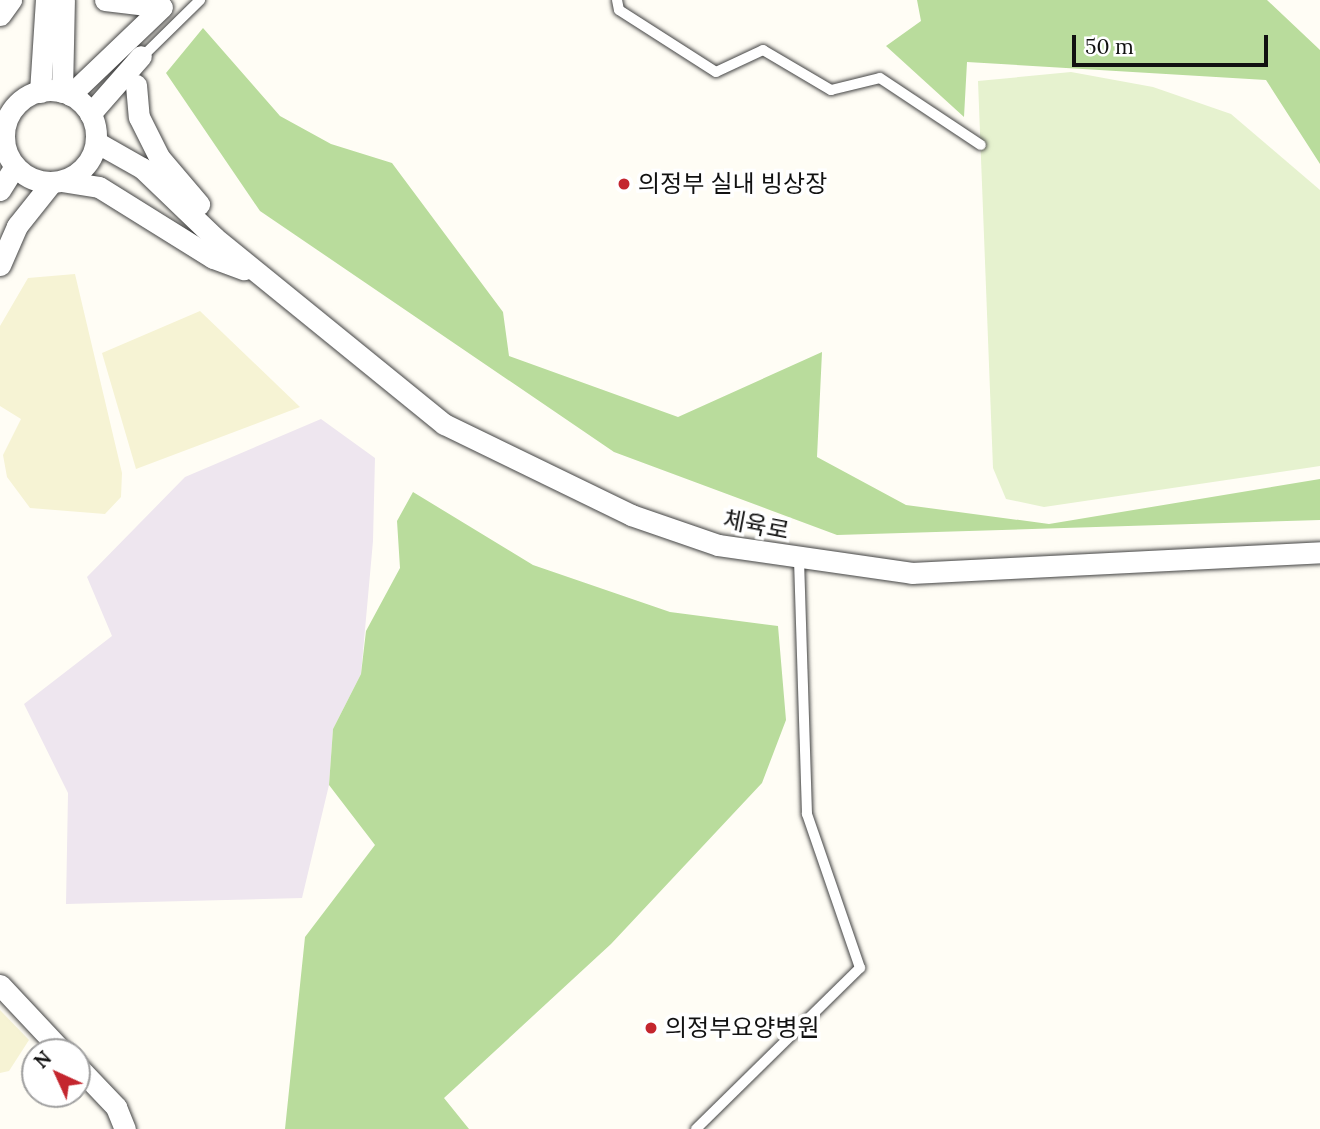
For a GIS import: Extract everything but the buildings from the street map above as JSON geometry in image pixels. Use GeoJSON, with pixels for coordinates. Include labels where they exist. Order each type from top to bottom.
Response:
{"type":"FeatureCollection","features":[{"type":"Feature","properties":{"kind":"street"},"geometry":{"type":"LineString","coordinates":[[0,15],[11,0]]}},
{"type":"Feature","properties":{"kind":"street"},"geometry":{"type":"LineString","coordinates":[[40,92],[46,0]]}},
{"type":"Feature","properties":{"kind":"street"},"geometry":{"type":"LineString","coordinates":[[64,0],[66,93]]}},
{"type":"Feature","properties":{"kind":"street"},"geometry":{"type":"LineString","coordinates":[[105,0],[165,4]]}},
{"type":"Feature","properties":{"kind":"street"},"geometry":{"type":"LineString","coordinates":[[66,93],[165,4]]}},
{"type":"Feature","properties":{"kind":"street"},"geometry":{"type":"LineString","coordinates":[[90,114],[141,56]]}},
{"type":"Feature","properties":{"kind":"street"},"geometry":{"type":"LineString","coordinates":[[136,85],[139,117],[159,157],[259,274]]}},
{"type":"Feature","properties":{"kind":"street"},"geometry":{"type":"LineString","coordinates":[[0,190],[8,159],[4,132],[8,103],[40,92],[66,93],[90,114],[96,142],[84,167],[56,182],[17,226],[0,265]]}},
{"type":"Feature","properties":{"kind":"street"},"geometry":{"type":"LineString","coordinates":[[96,142],[142,168],[259,274]]}},
{"type":"Feature","properties":{"kind":"street"},"geometry":{"type":"LineString","coordinates":[[8,159],[56,182],[99,187],[213,258],[259,274]]}},
{"type":"Feature","properties":{"kind":"street","name":"체육로"},"geometry":{"type":"LineString","coordinates":[[259,274],[444,424],[515,462],[706,541],[799,560],[912,573],[1320,552]]}},
{"type":"Feature","properties":{"kind":"street"},"geometry":{"type":"LineString","coordinates":[[0,985],[50,1038]]}},
{"type":"Feature","properties":{"kind":"street"},"geometry":{"type":"LineString","coordinates":[[91,1081],[116,1107],[125,1129]]}},
{"type":"Feature","properties":{"kind":"lane"},"geometry":{"type":"LineString","coordinates":[[136,85],[141,56],[200,0]]}},
{"type":"Feature","properties":{"kind":"lane"},"geometry":{"type":"LineString","coordinates":[[617,0],[619,10],[716,72],[763,50],[831,90],[880,78],[981,145]]}},
{"type":"Feature","properties":{"kind":"lane"},"geometry":{"type":"LineString","coordinates":[[696,1129],[860,968],[807,814],[799,560]]}},
{"type":"Feature","properties":{"kind":"shaded area"},"geometry":{"type":"Polygon","coordinates":[[[75,274],[122,473],[121,497],[105,514],[30,508],[7,477],[3,455],[21,419],[0,406],[0,326],[28,278],[75,274]]]}},
{"type":"Feature","properties":{"kind":"shaded area"},"geometry":{"type":"Polygon","coordinates":[[[200,311],[300,407],[136,469],[102,353],[200,311]]]}},
{"type":"Feature","properties":{"kind":"shaded area"},"geometry":{"type":"Polygon","coordinates":[[[321,419],[375,458],[373,541],[361,674],[333,729],[329,785],[302,898],[66,904],[68,793],[24,704],[112,636],[87,577],[185,477],[321,419]]]}},
{"type":"Feature","properties":{"kind":"shaded area"},"geometry":{"type":"Polygon","coordinates":[[[0,1010],[27,1038],[21,1038],[21,1052],[9,1071],[0,1073],[0,1010]]]}},
{"type":"Feature","properties":{"kind":"green space"},"geometry":{"type":"Polygon","coordinates":[[[917,0],[1267,0],[1320,50],[1320,164],[1266,80],[967,62],[964,117],[886,46],[921,21],[917,0]]]}},
{"type":"Feature","properties":{"kind":"green space"},"geometry":{"type":"Polygon","coordinates":[[[203,28],[280,116],[331,144],[392,163],[503,312],[509,356],[678,417],[822,352],[817,457],[906,505],[1049,524],[1320,479],[1320,520],[837,535],[614,452],[260,211],[166,73],[203,28]]]}},
{"type":"Feature","properties":{"kind":"green space"},"geometry":{"type":"Polygon","coordinates":[[[1071,72],[1153,87],[1231,114],[1320,190],[1320,466],[1044,507],[1006,499],[993,468],[978,81],[1071,72]]]}},
{"type":"Feature","properties":{"kind":"green space"},"geometry":{"type":"Polygon","coordinates":[[[413,492],[533,565],[670,612],[778,626],[786,720],[762,783],[611,944],[444,1098],[469,1129],[285,1129],[305,937],[375,845],[329,785],[333,729],[361,674],[366,631],[400,568],[397,521],[413,492]]]}},
{"type":"Feature","properties":{"kind":"place","name":"의정부 실내 빙상장"},"geometry":{"type":"Point","coordinates":[624,184]}},
{"type":"Feature","properties":{"kind":"place","name":"의정부요양병원"},"geometry":{"type":"Point","coordinates":[651,1028]}}]}
